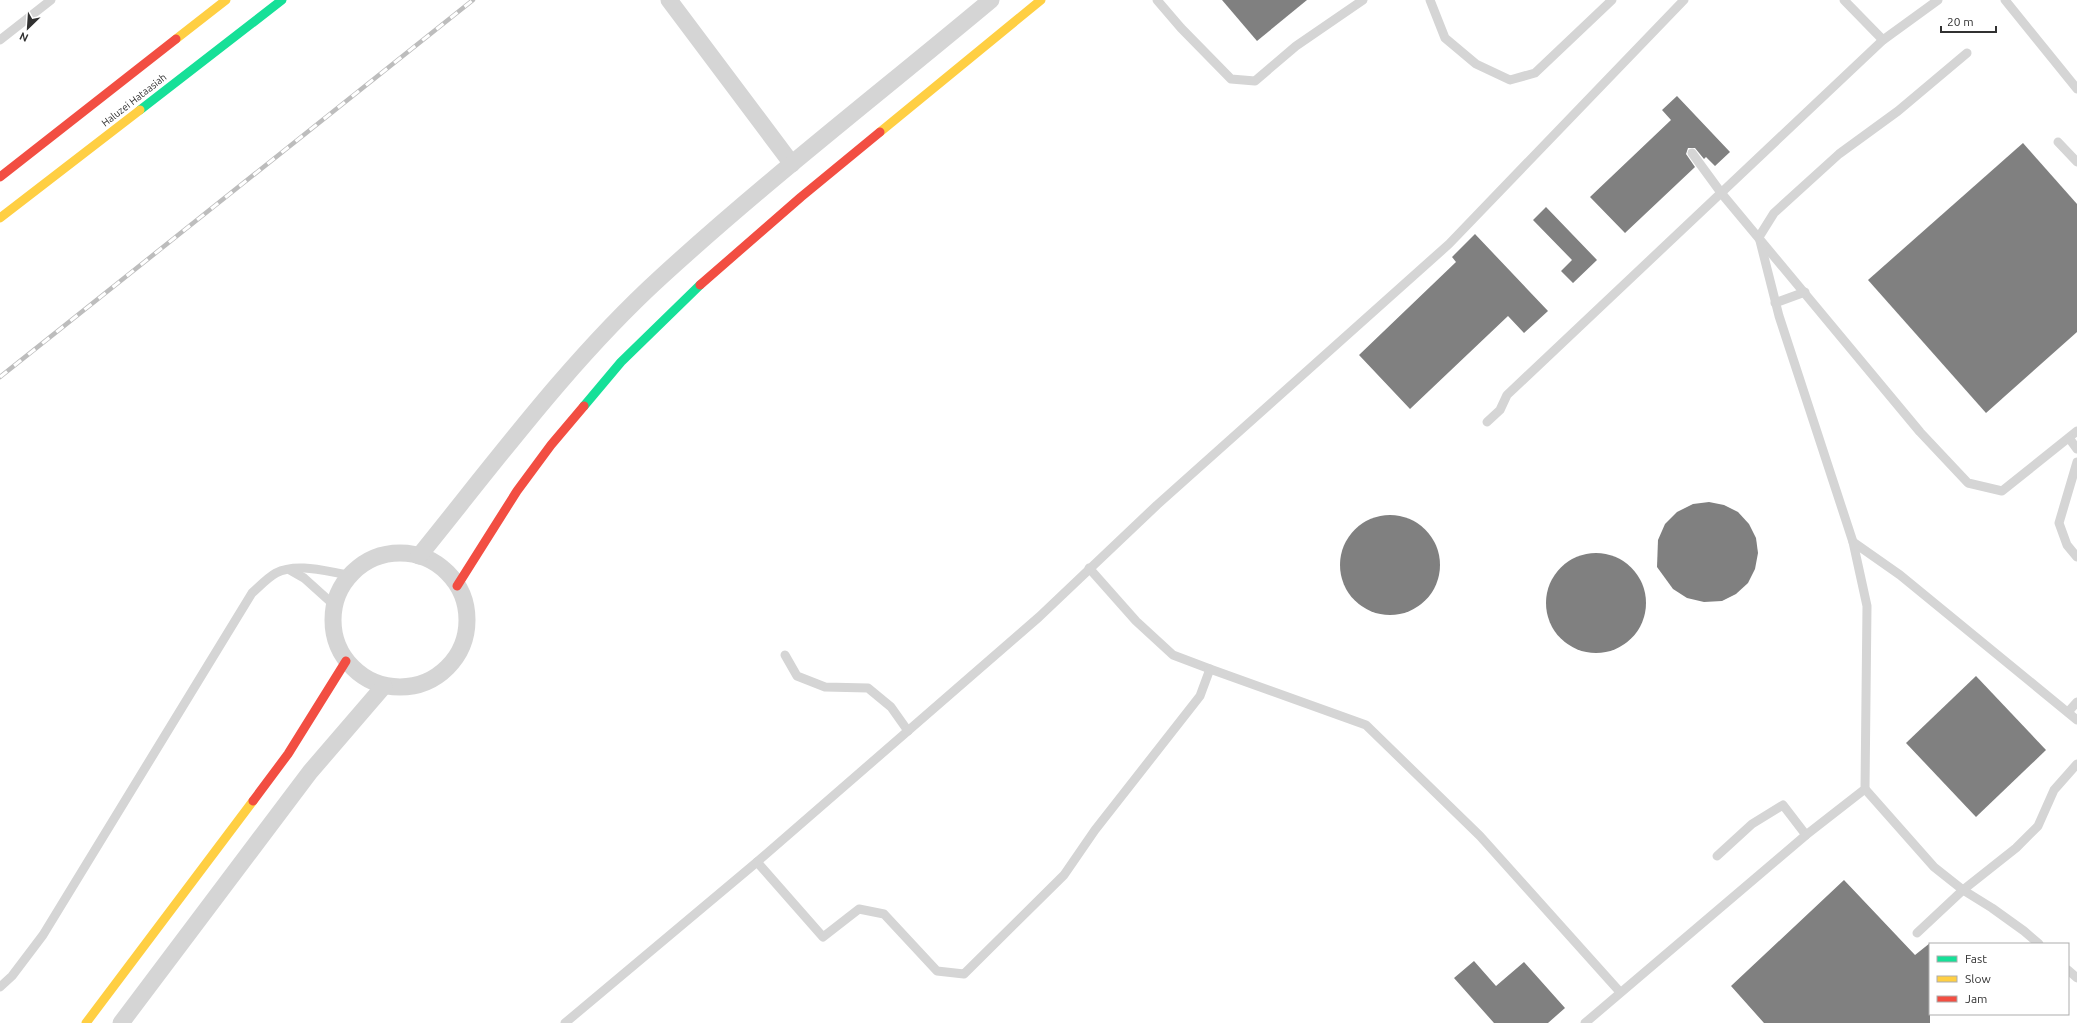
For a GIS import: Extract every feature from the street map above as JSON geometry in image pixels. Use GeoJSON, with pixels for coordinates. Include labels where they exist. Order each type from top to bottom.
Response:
{"type":"FeatureCollection","features":[{"type":"Feature","properties":{"kind":"street"},"geometry":{"type":"LineString","coordinates":[[0,177],[226,0]]}},
{"type":"Feature","properties":{"kind":"street","name":"Haluzei Hataasiah"},"geometry":{"type":"LineString","coordinates":[[0,218],[282,0]]}},
{"type":"Feature","properties":{"kind":"street"},"geometry":{"type":"LineString","coordinates":[[669,0],[792,164]]}},
{"type":"Feature","properties":{"kind":"street"},"geometry":{"type":"LineString","coordinates":[[419,556],[526,424],[598,340],[660,277],[792,164],[991,0]]}},
{"type":"Feature","properties":{"kind":"street"},"geometry":{"type":"LineString","coordinates":[[457,586],[517,491],[551,445],[621,362],[682,301],[801,197],[1041,0]]}},
{"type":"Feature","properties":{"kind":"street"},"geometry":{"type":"LineString","coordinates":[[398,553],[419,556],[441,567],[457,586],[463,597],[467,623],[463,643],[454,660],[445,670],[423,684],[397,688],[384,686],[363,677],[346,661],[335,640],[332,617],[334,605],[343,584],[358,568],[377,557],[398,553]]}},
{"type":"Feature","properties":{"kind":"street"},"geometry":{"type":"LineString","coordinates":[[86,1023],[288,754],[346,661]]}},
{"type":"Feature","properties":{"kind":"street"},"geometry":{"type":"LineString","coordinates":[[121,1023],[310,772],[384,686]]}},
{"type":"Feature","properties":{"kind":"lane"},"geometry":{"type":"LineString","coordinates":[[0,40],[51,0]]}},
{"type":"Feature","properties":{"kind":"lane"},"geometry":{"type":"LineString","coordinates":[[1157,0],[1181,28],[1231,79],[1255,81],[1296,46],[1363,0]]}},
{"type":"Feature","properties":{"kind":"lane"},"geometry":{"type":"LineString","coordinates":[[1430,0],[1445,38],[1476,64],[1510,80],[1535,73],[1612,0]]}},
{"type":"Feature","properties":{"kind":"lane"},"geometry":{"type":"LineString","coordinates":[[565,1023],[757,862],[1039,617],[1156,505],[1449,244],[1684,0]]}},
{"type":"Feature","properties":{"kind":"lane"},"geometry":{"type":"LineString","coordinates":[[1844,0],[1883,40]]}},
{"type":"Feature","properties":{"kind":"lane"},"geometry":{"type":"LineString","coordinates":[[1487,422],[1500,410],[1507,395],[1722,194],[1883,40],[1938,0]]}},
{"type":"Feature","properties":{"kind":"lane"},"geometry":{"type":"LineString","coordinates":[[2005,0],[2077,89]]}},
{"type":"Feature","properties":{"kind":"lane"},"geometry":{"type":"LineString","coordinates":[[1967,53],[1898,111],[1839,154],[1774,213],[1759,237],[1775,303],[1853,542],[1867,606],[1865,789],[1934,866],[1963,890],[1992,908],[2037,943]]}},
{"type":"Feature","properties":{"kind":"lane"},"geometry":{"type":"LineString","coordinates":[[2058,142],[2077,162]]}},
{"type":"Feature","properties":{"kind":"lane"},"geometry":{"type":"LineString","coordinates":[[1692,153],[1722,194],[1920,432],[1968,483],[2002,492],[2077,430]]}},
{"type":"Feature","properties":{"kind":"lane"},"geometry":{"type":"LineString","coordinates":[[1775,303],[1805,292]]}},
{"type":"Feature","properties":{"kind":"lane"},"geometry":{"type":"LineString","coordinates":[[2069,438],[2077,449]]}},
{"type":"Feature","properties":{"kind":"lane"},"geometry":{"type":"LineString","coordinates":[[2077,462],[2059,523],[2067,545],[2077,557]]}},
{"type":"Feature","properties":{"kind":"lane"},"geometry":{"type":"LineString","coordinates":[[1853,542],[1900,575],[2077,720]]}},
{"type":"Feature","properties":{"kind":"lane"},"geometry":{"type":"LineString","coordinates":[[1089,568],[1136,621],[1173,655],[1366,725],[1480,836],[1620,992]]}},
{"type":"Feature","properties":{"kind":"lane"},"geometry":{"type":"LineString","coordinates":[[0,987],[12,976],[43,936],[252,593],[276,573],[289,569],[311,569],[350,575]]}},
{"type":"Feature","properties":{"kind":"lane"},"geometry":{"type":"LineString","coordinates":[[289,569],[304,578],[334,605]]}},
{"type":"Feature","properties":{"kind":"lane"},"geometry":{"type":"LineString","coordinates":[[785,655],[797,676],[825,687],[868,688],[891,707],[908,731]]}},
{"type":"Feature","properties":{"kind":"lane"},"geometry":{"type":"LineString","coordinates":[[757,862],[824,937],[859,909],[884,914],[937,970],[964,974],[1064,875],[1095,830],[1200,696],[1210,669]]}},
{"type":"Feature","properties":{"kind":"lane"},"geometry":{"type":"LineString","coordinates":[[2068,712],[2077,702]]}},
{"type":"Feature","properties":{"kind":"lane"},"geometry":{"type":"LineString","coordinates":[[1917,933],[1963,890],[2016,848],[2038,826],[2054,790],[2077,764]]}},
{"type":"Feature","properties":{"kind":"lane"},"geometry":{"type":"LineString","coordinates":[[1585,1023],[1806,835],[1865,789]]}},
{"type":"Feature","properties":{"kind":"lane"},"geometry":{"type":"LineString","coordinates":[[1718,856],[1752,824],[1783,805],[1806,835]]}},
{"type":"Feature","properties":{"kind":"lane"},"geometry":{"type":"LineString","coordinates":[[2069,971],[2077,978]]}},
{"type":"Feature","properties":{"kind":"building"},"geometry":{"type":"Polygon","coordinates":[[[1222,0],[1307,0],[1257,41],[1222,0]]]}},
{"type":"Feature","properties":{"kind":"building"},"geometry":{"type":"Polygon","coordinates":[[[1677,96],[1730,152],[1715,166],[1706,157],[1704,159],[1695,148],[1688,148],[1686,154],[1695,167],[1625,233],[1590,197],[1671,120],[1662,110],[1677,96]]]}},
{"type":"Feature","properties":{"kind":"building"},"geometry":{"type":"Polygon","coordinates":[[[2023,143],[2077,204],[2077,332],[1986,413],[1868,280],[2023,143]]]}},
{"type":"Feature","properties":{"kind":"building"},"geometry":{"type":"Polygon","coordinates":[[[1546,207],[1597,260],[1573,283],[1561,271],[1572,260],[1533,220],[1546,207]]]}},
{"type":"Feature","properties":{"kind":"building"},"geometry":{"type":"Polygon","coordinates":[[[1475,234],[1548,311],[1524,333],[1508,316],[1410,409],[1359,355],[1456,262],[1452,257],[1475,234]]]}},
{"type":"Feature","properties":{"kind":"building"},"geometry":{"type":"Polygon","coordinates":[[[1709,502],[1724,505],[1738,512],[1749,524],[1756,538],[1758,553],[1755,569],[1748,583],[1736,594],[1722,601],[1704,602],[1687,598],[1673,589],[1657,567],[1658,540],[1665,524],[1677,512],[1693,504],[1709,502]]]}},
{"type":"Feature","properties":{"kind":"building"},"geometry":{"type":"Polygon","coordinates":[[[1390,515],[1409,519],[1425,530],[1436,546],[1440,565],[1436,584],[1425,600],[1409,611],[1390,615],[1371,611],[1355,600],[1344,584],[1340,565],[1344,546],[1355,530],[1371,519],[1390,515]]]}},
{"type":"Feature","properties":{"kind":"building"},"geometry":{"type":"Polygon","coordinates":[[[1596,553],[1606,554],[1624,561],[1638,575],[1645,593],[1645,613],[1638,631],[1624,645],[1606,652],[1596,653],[1586,652],[1568,645],[1554,631],[1547,613],[1546,603],[1547,593],[1554,575],[1568,561],[1586,554],[1596,553]]]}},
{"type":"Feature","properties":{"kind":"building"},"geometry":{"type":"Polygon","coordinates":[[[1976,676],[2046,750],[1976,817],[1906,743],[1976,676]]]}},
{"type":"Feature","properties":{"kind":"building"},"geometry":{"type":"Polygon","coordinates":[[[1844,880],[1915,955],[1929,944],[1930,1023],[1764,1023],[1731,986],[1844,880]]]}},
{"type":"Feature","properties":{"kind":"building"},"geometry":{"type":"Polygon","coordinates":[[[1474,961],[1496,986],[1524,962],[1565,1008],[1548,1023],[1494,1023],[1454,978],[1474,961]]]}},
{"type":"Feature","properties":{"kind":"railway"},"geometry":{"type":"LineString","coordinates":[[0,377],[473,0]]}},
{"type":"Feature","properties":{"kind":"traffic: fast"},"geometry":{"type":"LineString","coordinates":[[140,110],[282,0]]}},
{"type":"Feature","properties":{"kind":"traffic: fast"},"geometry":{"type":"LineString","coordinates":[[584,406],[621,362],[700,285]]}},
{"type":"Feature","properties":{"kind":"traffic: slow"},"geometry":{"type":"LineString","coordinates":[[176,39],[226,0]]}},
{"type":"Feature","properties":{"kind":"traffic: slow"},"geometry":{"type":"LineString","coordinates":[[880,132],[1041,0]]}},
{"type":"Feature","properties":{"kind":"traffic: slow"},"geometry":{"type":"LineString","coordinates":[[0,218],[140,110]]}},
{"type":"Feature","properties":{"kind":"traffic: slow"},"geometry":{"type":"LineString","coordinates":[[86,1023],[253,801]]}},
{"type":"Feature","properties":{"kind":"traffic: jam"},"geometry":{"type":"LineString","coordinates":[[0,177],[176,39]]}},
{"type":"Feature","properties":{"kind":"traffic: jam"},"geometry":{"type":"LineString","coordinates":[[700,285],[801,197],[880,132]]}},
{"type":"Feature","properties":{"kind":"traffic: jam"},"geometry":{"type":"LineString","coordinates":[[457,586],[517,491],[551,445],[584,406]]}},
{"type":"Feature","properties":{"kind":"traffic: jam"},"geometry":{"type":"LineString","coordinates":[[253,801],[288,754],[346,661]]}}]}
